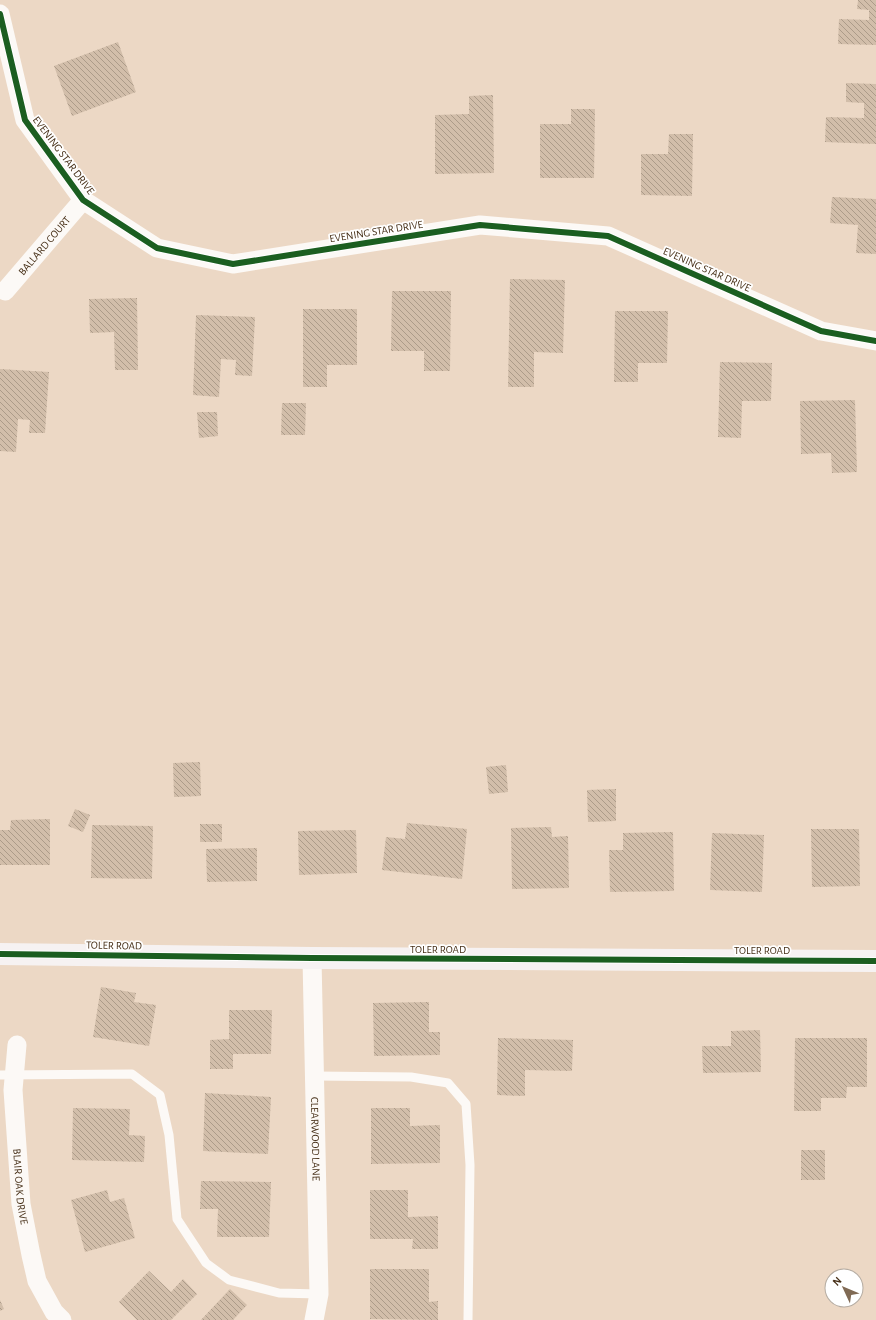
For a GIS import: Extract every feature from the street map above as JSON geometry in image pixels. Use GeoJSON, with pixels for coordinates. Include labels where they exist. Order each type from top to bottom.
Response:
{"type":"FeatureCollection","features":[{"type":"Feature","properties":{"kind":"street","name":"EVENING STAR DRIVE"},"geometry":{"type":"LineString","coordinates":[[0,14],[24,120],[83,200],[157,248],[233,264],[480,225],[608,236],[821,331],[876,341]]}},
{"type":"Feature","properties":{"kind":"street","name":"BALLARD COURT"},"geometry":{"type":"LineString","coordinates":[[5,291],[83,200]]}},
{"type":"Feature","properties":{"kind":"street","name":"TOLER ROAD"},"geometry":{"type":"LineString","coordinates":[[0,954],[312,958],[876,961]]}},
{"type":"Feature","properties":{"kind":"street","name":"CLEARWOOD LANE"},"geometry":{"type":"LineString","coordinates":[[312,958],[320,1294],[314,1320]]}},
{"type":"Feature","properties":{"kind":"street","name":"BLAIR OAK DRIVE"},"geometry":{"type":"LineString","coordinates":[[17,1045],[7,1075],[13,1090],[21,1204],[37,1281],[54,1312],[62,1320]]}},
{"type":"Feature","properties":{"kind":"lane"},"geometry":{"type":"LineString","coordinates":[[7,1075],[132,1074],[160,1095],[167,1128],[177,1219],[206,1263],[229,1280],[279,1293],[320,1294]]}},
{"type":"Feature","properties":{"kind":"lane"},"geometry":{"type":"LineString","coordinates":[[315,1076],[411,1076],[448,1083],[466,1104],[470,1165],[468,1320]]}},
{"type":"Feature","properties":{"kind":"building"},"geometry":{"type":"Polygon","coordinates":[[[858,0],[876,0],[876,45],[838,44],[839,19],[869,20],[869,10],[857,9],[858,0]]]}},
{"type":"Feature","properties":{"kind":"building"},"geometry":{"type":"Polygon","coordinates":[[[118,42],[136,92],[72,116],[54,66],[118,42]]]}},
{"type":"Feature","properties":{"kind":"building"},"geometry":{"type":"Polygon","coordinates":[[[846,83],[876,84],[876,144],[825,142],[826,117],[864,118],[864,103],[846,102],[846,83]]]}},
{"type":"Feature","properties":{"kind":"building"},"geometry":{"type":"Polygon","coordinates":[[[493,95],[494,173],[435,174],[435,115],[469,114],[469,96],[493,95]]]}},
{"type":"Feature","properties":{"kind":"building"},"geometry":{"type":"Polygon","coordinates":[[[571,109],[595,109],[594,178],[540,178],[540,124],[571,124],[571,109]]]}},
{"type":"Feature","properties":{"kind":"building"},"geometry":{"type":"Polygon","coordinates":[[[669,134],[693,134],[692,196],[641,195],[641,154],[668,154],[669,134]]]}},
{"type":"Feature","properties":{"kind":"building"},"geometry":{"type":"Polygon","coordinates":[[[832,197],[876,199],[876,254],[856,253],[858,225],[830,223],[832,197]]]}},
{"type":"Feature","properties":{"kind":"building"},"geometry":{"type":"Polygon","coordinates":[[[510,279],[565,280],[563,353],[534,352],[534,387],[508,387],[510,279]]]}},
{"type":"Feature","properties":{"kind":"building"},"geometry":{"type":"Polygon","coordinates":[[[392,291],[451,291],[450,371],[424,371],[424,351],[391,351],[392,291]]]}},
{"type":"Feature","properties":{"kind":"building"},"geometry":{"type":"Polygon","coordinates":[[[137,298],[138,370],[115,370],[114,332],[90,333],[89,299],[137,298]]]}},
{"type":"Feature","properties":{"kind":"building"},"geometry":{"type":"Polygon","coordinates":[[[303,309],[357,309],[357,365],[327,365],[327,387],[303,387],[303,309]]]}},
{"type":"Feature","properties":{"kind":"building"},"geometry":{"type":"Polygon","coordinates":[[[615,311],[668,311],[667,363],[638,363],[638,382],[614,382],[615,311]]]}},
{"type":"Feature","properties":{"kind":"building"},"geometry":{"type":"Polygon","coordinates":[[[196,315],[255,317],[252,376],[235,375],[236,360],[221,359],[219,397],[193,395],[196,315]]]}},
{"type":"Feature","properties":{"kind":"building"},"geometry":{"type":"Polygon","coordinates":[[[720,362],[772,363],[771,401],[742,401],[741,438],[718,437],[720,362]]]}},
{"type":"Feature","properties":{"kind":"building"},"geometry":{"type":"Polygon","coordinates":[[[0,369],[49,372],[45,433],[29,433],[30,420],[18,419],[16,452],[0,451],[0,369]]]}},
{"type":"Feature","properties":{"kind":"building"},"geometry":{"type":"Polygon","coordinates":[[[855,400],[857,472],[832,473],[831,453],[801,454],[800,401],[855,400]]]}},
{"type":"Feature","properties":{"kind":"building"},"geometry":{"type":"Polygon","coordinates":[[[282,403],[306,403],[305,435],[281,435],[282,403]]]}},
{"type":"Feature","properties":{"kind":"building"},"geometry":{"type":"Polygon","coordinates":[[[197,412],[217,412],[218,436],[199,438],[197,412]]]}},
{"type":"Feature","properties":{"kind":"building"},"geometry":{"type":"Polygon","coordinates":[[[200,762],[201,796],[174,797],[173,763],[200,762]]]}},
{"type":"Feature","properties":{"kind":"building"},"geometry":{"type":"Polygon","coordinates":[[[506,765],[508,792],[489,794],[486,767],[506,765]]]}},
{"type":"Feature","properties":{"kind":"building"},"geometry":{"type":"Polygon","coordinates":[[[616,789],[616,821],[588,822],[587,790],[616,789]]]}},
{"type":"Feature","properties":{"kind":"building"},"geometry":{"type":"Polygon","coordinates":[[[75,809],[90,815],[83,832],[68,826],[75,809]]]}},
{"type":"Feature","properties":{"kind":"building"},"geometry":{"type":"Polygon","coordinates":[[[50,819],[50,865],[0,865],[0,830],[10,830],[11,820],[50,819]]]}},
{"type":"Feature","properties":{"kind":"building"},"geometry":{"type":"Polygon","coordinates":[[[407,823],[467,829],[462,879],[382,870],[386,837],[405,839],[407,823]]]}},
{"type":"Feature","properties":{"kind":"building"},"geometry":{"type":"Polygon","coordinates":[[[200,824],[222,824],[222,842],[200,842],[200,824]]]}},
{"type":"Feature","properties":{"kind":"building"},"geometry":{"type":"Polygon","coordinates":[[[92,825],[153,826],[152,879],[91,878],[92,825]]]}},
{"type":"Feature","properties":{"kind":"building"},"geometry":{"type":"Polygon","coordinates":[[[551,827],[552,837],[568,836],[569,888],[512,889],[511,828],[551,827]]]}},
{"type":"Feature","properties":{"kind":"building"},"geometry":{"type":"Polygon","coordinates":[[[811,829],[859,829],[860,886],[812,887],[811,829]]]}},
{"type":"Feature","properties":{"kind":"building"},"geometry":{"type":"Polygon","coordinates":[[[356,830],[357,873],[299,875],[298,831],[356,830]]]}},
{"type":"Feature","properties":{"kind":"building"},"geometry":{"type":"Polygon","coordinates":[[[673,832],[674,891],[610,892],[609,850],[623,850],[623,833],[673,832]]]}},
{"type":"Feature","properties":{"kind":"building"},"geometry":{"type":"Polygon","coordinates":[[[712,833],[764,835],[762,892],[710,890],[712,833]]]}},
{"type":"Feature","properties":{"kind":"building"},"geometry":{"type":"Polygon","coordinates":[[[257,848],[257,881],[207,882],[206,849],[257,848]]]}},
{"type":"Feature","properties":{"kind":"building"},"geometry":{"type":"Polygon","coordinates":[[[101,987],[136,993],[134,1002],[156,1005],[149,1046],[93,1037],[101,987]]]}},
{"type":"Feature","properties":{"kind":"building"},"geometry":{"type":"Polygon","coordinates":[[[429,1002],[429,1032],[440,1032],[440,1055],[374,1056],[373,1003],[429,1002]]]}},
{"type":"Feature","properties":{"kind":"building"},"geometry":{"type":"Polygon","coordinates":[[[229,1010],[272,1010],[271,1054],[233,1054],[233,1069],[210,1069],[210,1040],[229,1039],[229,1010]]]}},
{"type":"Feature","properties":{"kind":"building"},"geometry":{"type":"Polygon","coordinates":[[[760,1030],[761,1072],[703,1073],[702,1046],[731,1046],[731,1031],[760,1030]]]}},
{"type":"Feature","properties":{"kind":"building"},"geometry":{"type":"Polygon","coordinates":[[[498,1038],[573,1040],[572,1071],[525,1070],[525,1096],[497,1095],[498,1038]]]}},
{"type":"Feature","properties":{"kind":"building"},"geometry":{"type":"Polygon","coordinates":[[[795,1038],[867,1038],[867,1087],[847,1087],[846,1098],[821,1098],[821,1111],[794,1111],[795,1038]]]}},
{"type":"Feature","properties":{"kind":"building"},"geometry":{"type":"Polygon","coordinates":[[[205,1093],[271,1097],[268,1154],[203,1151],[205,1093]]]}},
{"type":"Feature","properties":{"kind":"building"},"geometry":{"type":"Polygon","coordinates":[[[73,1108],[130,1109],[129,1135],[145,1136],[144,1162],[72,1160],[73,1108]]]}},
{"type":"Feature","properties":{"kind":"building"},"geometry":{"type":"Polygon","coordinates":[[[371,1108],[410,1108],[410,1126],[440,1125],[440,1163],[371,1164],[371,1108]]]}},
{"type":"Feature","properties":{"kind":"building"},"geometry":{"type":"Polygon","coordinates":[[[801,1150],[825,1150],[825,1180],[801,1180],[801,1150]]]}},
{"type":"Feature","properties":{"kind":"building"},"geometry":{"type":"Polygon","coordinates":[[[201,1181],[271,1182],[269,1237],[217,1237],[218,1209],[200,1209],[201,1181]]]}},
{"type":"Feature","properties":{"kind":"building"},"geometry":{"type":"Polygon","coordinates":[[[107,1190],[110,1202],[124,1198],[135,1238],[85,1252],[71,1200],[107,1190]]]}},
{"type":"Feature","properties":{"kind":"building"},"geometry":{"type":"Polygon","coordinates":[[[370,1190],[408,1190],[408,1217],[438,1216],[438,1249],[412,1249],[413,1239],[370,1239],[370,1190]]]}},
{"type":"Feature","properties":{"kind":"building"},"geometry":{"type":"Polygon","coordinates":[[[370,1269],[429,1269],[429,1302],[438,1301],[438,1320],[370,1319],[370,1269]]]}},
{"type":"Feature","properties":{"kind":"building"},"geometry":{"type":"Polygon","coordinates":[[[149,1271],[171,1292],[183,1279],[197,1294],[171,1320],[137,1320],[119,1302],[149,1271]]]}},
{"type":"Feature","properties":{"kind":"building"},"geometry":{"type":"Polygon","coordinates":[[[230,1289],[247,1305],[233,1320],[201,1320],[230,1289]]]}},
{"type":"Feature","properties":{"kind":"building"},"geometry":{"type":"Polygon","coordinates":[[[0,1300],[4,1309],[0,1311],[0,1300]]]}},
{"type":"Feature","properties":{"kind":"cycle path"},"geometry":{"type":"LineString","coordinates":[[0,14],[25,120],[83,200],[157,248],[233,264],[480,225],[608,236],[821,331],[876,341]]}},
{"type":"Feature","properties":{"kind":"cycle path"},"geometry":{"type":"LineString","coordinates":[[0,954],[312,958],[876,961]]}}]}
